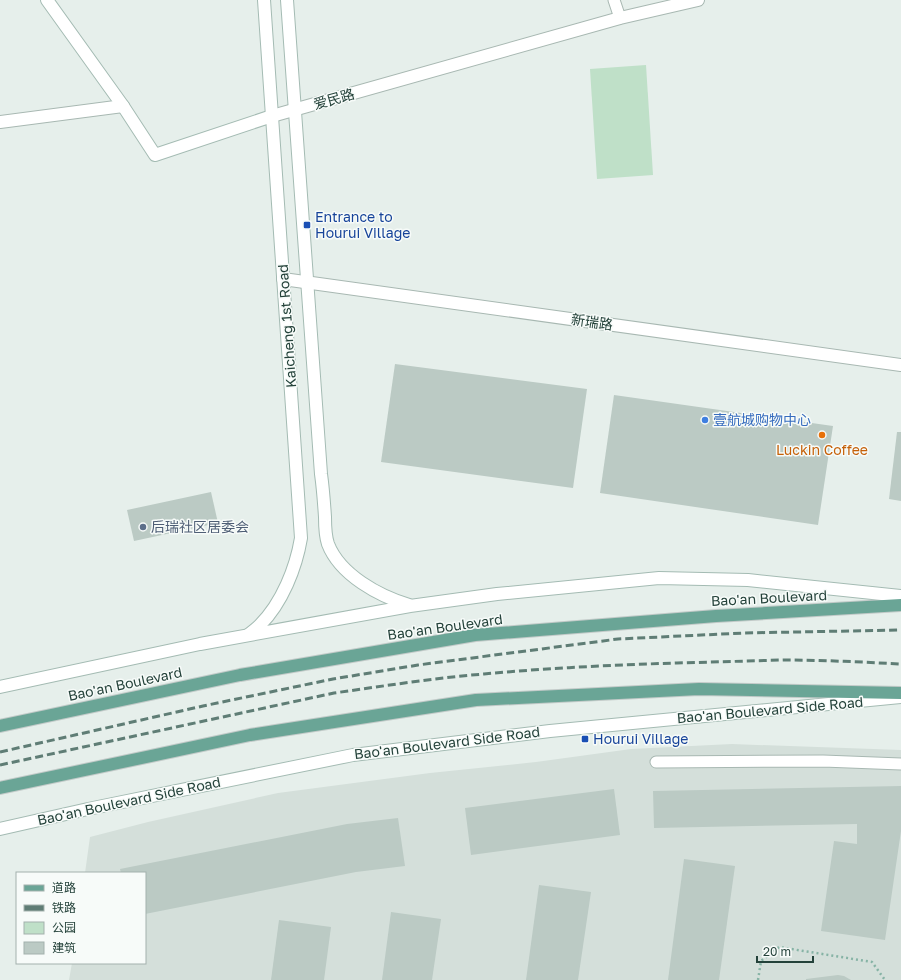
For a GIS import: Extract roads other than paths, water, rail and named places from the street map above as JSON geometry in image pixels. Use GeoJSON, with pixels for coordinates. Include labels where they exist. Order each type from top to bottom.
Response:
{"type":"FeatureCollection","features":[{"type":"Feature","properties":{"kind":"main road","name":"Bao'an Boulevard"},"geometry":{"type":"LineString","coordinates":[[0,726],[240,675],[475,635],[716,616],[901,605]]}},
{"type":"Feature","properties":{"kind":"main road"},"geometry":{"type":"LineString","coordinates":[[0,788],[250,735],[476,700],[699,689],[901,693]]}},
{"type":"Feature","properties":{"kind":"street","name":"爱民路"},"geometry":{"type":"LineString","coordinates":[[47,0],[123,106],[155,155],[272,116],[620,18],[698,0]]}},
{"type":"Feature","properties":{"kind":"street","name":"Kaicheng 1st Road"},"geometry":{"type":"LineString","coordinates":[[248,635],[260,624],[279,599],[294,568],[299,552],[301,538],[264,0]]}},
{"type":"Feature","properties":{"kind":"street","name":"Kaicheng 1st Road"},"geometry":{"type":"LineString","coordinates":[[287,0],[325,525],[328,544],[345,569],[356,578],[383,596],[410,606]]}},
{"type":"Feature","properties":{"kind":"street"},"geometry":{"type":"LineString","coordinates":[[0,122],[123,106]]}},
{"type":"Feature","properties":{"kind":"street","name":"新瑞路"},"geometry":{"type":"LineString","coordinates":[[283,279],[901,365]]}},
{"type":"Feature","properties":{"kind":"street"},"geometry":{"type":"LineString","coordinates":[[0,687],[248,635],[410,606],[498,594],[659,578],[748,580],[901,596]]}},
{"type":"Feature","properties":{"kind":"street","name":"Bao'an Boulevard Side Road"},"geometry":{"type":"LineString","coordinates":[[0,829],[88,809],[352,754],[550,731],[901,697]]}},
{"type":"Feature","properties":{"kind":"lane"},"geometry":{"type":"LineString","coordinates":[[614,0],[620,18]]}},
{"type":"Feature","properties":{"kind":"lane"},"geometry":{"type":"LineString","coordinates":[[656,762],[823,761],[901,764]]}},
{"type":"Feature","properties":{"kind":"railway"},"geometry":{"type":"LineString","coordinates":[[0,752],[203,706],[333,679],[418,665],[618,639],[744,633],[901,630]]}},
{"type":"Feature","properties":{"kind":"railway"},"geometry":{"type":"LineString","coordinates":[[0,765],[334,693],[409,682],[556,668],[677,663],[783,660],[901,664]]}},
{"type":"Feature","properties":{"kind":"place","name":"Entrance to Hourui Village"},"geometry":{"type":"Point","coordinates":[307,225]}},
{"type":"Feature","properties":{"kind":"place","name":"壹航城购物中心"},"geometry":{"type":"Point","coordinates":[705,420]}},
{"type":"Feature","properties":{"kind":"place","name":"Luckin Coffee"},"geometry":{"type":"Point","coordinates":[822,435]}},
{"type":"Feature","properties":{"kind":"place","name":"后瑞社区居委会"},"geometry":{"type":"Point","coordinates":[143,527]}},
{"type":"Feature","properties":{"kind":"place","name":"Hourui Village"},"geometry":{"type":"Point","coordinates":[585,739]}}]}
